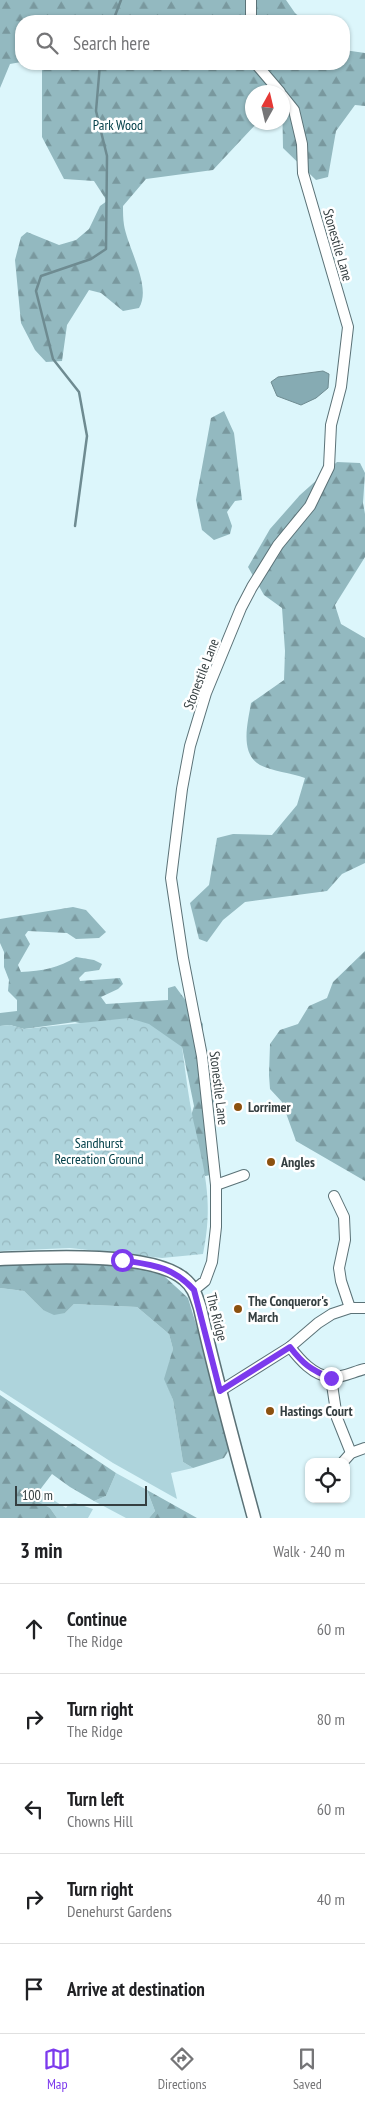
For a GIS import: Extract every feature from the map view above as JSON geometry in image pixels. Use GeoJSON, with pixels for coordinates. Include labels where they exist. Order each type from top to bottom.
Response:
{"type":"FeatureCollection","features":[{"type":"Feature","properties":{"kind":"main road","name":"The Ridge"},"geometry":{"type":"LineString","coordinates":[[0,1259],[78,1257],[153,1265],[184,1278],[194,1290],[230,1423],[233,1447],[254,1518]]}},
{"type":"Feature","properties":{"kind":"street"},"geometry":{"type":"LineString","coordinates":[[251,0],[251,15]]}},
{"type":"Feature","properties":{"kind":"street","name":"Stonestile Lane"},"geometry":{"type":"LineString","coordinates":[[261,70],[274,85]]}},
{"type":"Feature","properties":{"kind":"street","name":"Stonestile Lane"},"geometry":{"type":"LineString","coordinates":[[194,1290],[205,1281],[212,1262],[216,1227],[216,1185],[202,1056],[171,886],[172,860],[182,789],[190,746],[206,694],[241,608],[278,545],[310,506],[329,466],[331,425],[341,386],[348,327],[303,173],[302,144],[294,110],[290,105]]}},
{"type":"Feature","properties":{"kind":"street"},"geometry":{"type":"LineString","coordinates":[[216,1185],[244,1175]]}},
{"type":"Feature","properties":{"kind":"street"},"geometry":{"type":"LineString","coordinates":[[334,1196],[344,1217],[345,1240],[339,1268],[340,1281],[350,1308]]}},
{"type":"Feature","properties":{"kind":"street"},"geometry":{"type":"LineString","coordinates":[[220,1391],[290,1347],[318,1323],[332,1314],[350,1308],[365,1308]]}},
{"type":"Feature","properties":{"kind":"street"},"geometry":{"type":"LineString","coordinates":[[290,1347],[300,1361],[313,1371],[331,1378],[365,1369]]}},
{"type":"Feature","properties":{"kind":"street"},"geometry":{"type":"LineString","coordinates":[[331,1378],[337,1418],[351,1454]]}},
{"type":"Feature","properties":{"kind":"street"},"geometry":{"type":"LineString","coordinates":[[346,1458],[365,1448]]}},
{"type":"Feature","properties":{"kind":"green space"},"geometry":{"type":"Polygon","coordinates":[[[0,0],[286,0],[298,15],[15,15],[15,63],[10,64],[0,88],[0,0]]]}},
{"type":"Feature","properties":{"kind":"green space","name":"Park Wood"},"geometry":{"type":"Polygon","coordinates":[[[350,51],[365,53],[365,106],[355,105],[336,131],[328,177],[316,180],[283,148],[283,130],[290,130],[290,85],[245,85],[245,130],[250,130],[213,170],[146,179],[123,206],[126,235],[138,268],[143,290],[139,308],[123,311],[101,293],[89,290],[67,325],[62,361],[46,362],[35,350],[21,323],[15,260],[21,237],[27,232],[59,245],[76,240],[89,229],[100,206],[107,201],[94,181],[64,179],[42,137],[42,70],[350,70],[350,51]]]}},
{"type":"Feature","properties":{"kind":"green space"},"geometry":{"type":"Polygon","coordinates":[[[224,411],[234,433],[242,500],[235,501],[227,512],[232,526],[230,534],[214,540],[202,530],[196,500],[211,418],[224,411]]]}},
{"type":"Feature","properties":{"kind":"green space"},"geometry":{"type":"Polygon","coordinates":[[[337,462],[360,463],[365,473],[363,503],[365,514],[365,557],[335,605],[341,624],[365,638],[365,863],[342,874],[327,891],[245,902],[223,920],[207,942],[199,939],[190,903],[209,885],[217,838],[233,834],[272,835],[297,805],[305,778],[260,765],[253,760],[249,753],[246,737],[251,703],[284,680],[285,651],[282,608],[264,595],[248,567],[270,529],[300,495],[337,462]]]}},
{"type":"Feature","properties":{"kind":"green space"},"geometry":{"type":"Polygon","coordinates":[[[73,907],[86,910],[106,932],[99,938],[76,939],[67,933],[28,931],[25,935],[30,944],[18,965],[21,972],[50,968],[76,957],[94,960],[102,964],[99,970],[85,972],[79,978],[80,981],[120,978],[123,984],[118,989],[101,997],[106,1004],[168,1000],[168,988],[175,986],[203,1024],[202,1049],[207,1070],[219,1077],[222,1086],[214,1100],[210,1175],[201,1177],[191,1116],[194,1106],[182,1047],[75,1022],[24,1029],[10,1025],[0,1026],[0,1013],[17,1011],[17,1000],[8,991],[9,980],[4,967],[4,952],[0,943],[0,919],[73,907]]]}},
{"type":"Feature","properties":{"kind":"green space"},"geometry":{"type":"Polygon","coordinates":[[[365,951],[365,1181],[296,1141],[282,1102],[270,1089],[269,1075],[270,1044],[280,1030],[298,1024],[309,1006],[327,998],[333,982],[365,951]]]}},
{"type":"Feature","properties":{"kind":"green space","name":"Sandhurst Recreation Ground"},"geometry":{"type":"Polygon","coordinates":[[[129,1018],[149,1024],[182,1047],[207,1192],[208,1221],[203,1254],[162,1258],[70,1248],[0,1251],[0,1026],[10,1025],[24,1029],[129,1018]]]}},
{"type":"Feature","properties":{"kind":"green space"},"geometry":{"type":"Polygon","coordinates":[[[54,1259],[136,1265],[163,1275],[188,1298],[206,1357],[229,1450],[224,1458],[193,1468],[183,1462],[173,1400],[164,1379],[173,1349],[169,1334],[137,1307],[74,1304],[65,1313],[54,1315],[43,1310],[24,1291],[0,1288],[0,1262],[54,1259]]]}},
{"type":"Feature","properties":{"kind":"green space"},"geometry":{"type":"Polygon","coordinates":[[[0,1288],[24,1291],[43,1310],[65,1313],[74,1304],[137,1307],[169,1334],[173,1349],[165,1379],[173,1400],[183,1462],[193,1468],[171,1473],[177,1499],[113,1463],[0,1390],[0,1288]]]}},
{"type":"Feature","properties":{"kind":"green space"},"geometry":{"type":"Polygon","coordinates":[[[0,1395],[116,1473],[106,1496],[94,1501],[52,1474],[39,1491],[37,1501],[50,1508],[57,1518],[0,1518],[0,1395]]]}},
{"type":"Feature","properties":{"kind":"green space"},"geometry":{"type":"Polygon","coordinates":[[[116,1473],[147,1490],[155,1511],[149,1518],[126,1518],[94,1501],[106,1496],[116,1473]]]}},
{"type":"Feature","properties":{"kind":"green space"},"geometry":{"type":"Polygon","coordinates":[[[147,1490],[197,1518],[149,1518],[155,1511],[147,1490]]]}},
{"type":"Feature","properties":{"kind":"green space"},"geometry":{"type":"Polygon","coordinates":[[[39,1491],[66,1508],[69,1504],[75,1503],[93,1509],[88,1518],[57,1518],[50,1508],[37,1502],[39,1491]]]}},
{"type":"Feature","properties":{"kind":"shaded area"},"geometry":{"type":"Polygon","coordinates":[[[323,371],[329,374],[328,388],[316,398],[301,405],[277,396],[271,382],[278,377],[323,371]]]}},
{"type":"Feature","properties":{"kind":"waterway"},"geometry":{"type":"LineString","coordinates":[[115,15],[121,0]]}},
{"type":"Feature","properties":{"kind":"waterway"},"geometry":{"type":"LineString","coordinates":[[75,526],[87,436],[79,392],[53,359],[36,291],[41,276],[91,259],[106,249],[107,156],[96,111],[99,70]]}},
{"type":"Feature","properties":{"kind":"place","name":"Lorrimer"},"geometry":{"type":"Point","coordinates":[238,1107]}},
{"type":"Feature","properties":{"kind":"place","name":"Angles"},"geometry":{"type":"Point","coordinates":[271,1162]}},
{"type":"Feature","properties":{"kind":"place","name":"The Conqueror's March"},"geometry":{"type":"Point","coordinates":[238,1309]}},
{"type":"Feature","properties":{"kind":"place","name":"Hastings Court"},"geometry":{"type":"Point","coordinates":[270,1411]}},
{"type":"Feature","properties":{"kind":"route"},"geometry":{"type":"LineString","coordinates":[[122,1260],[153,1265],[171,1271],[184,1278],[194,1290],[220,1391],[290,1347],[300,1361],[313,1371],[331,1378]]}}]}
